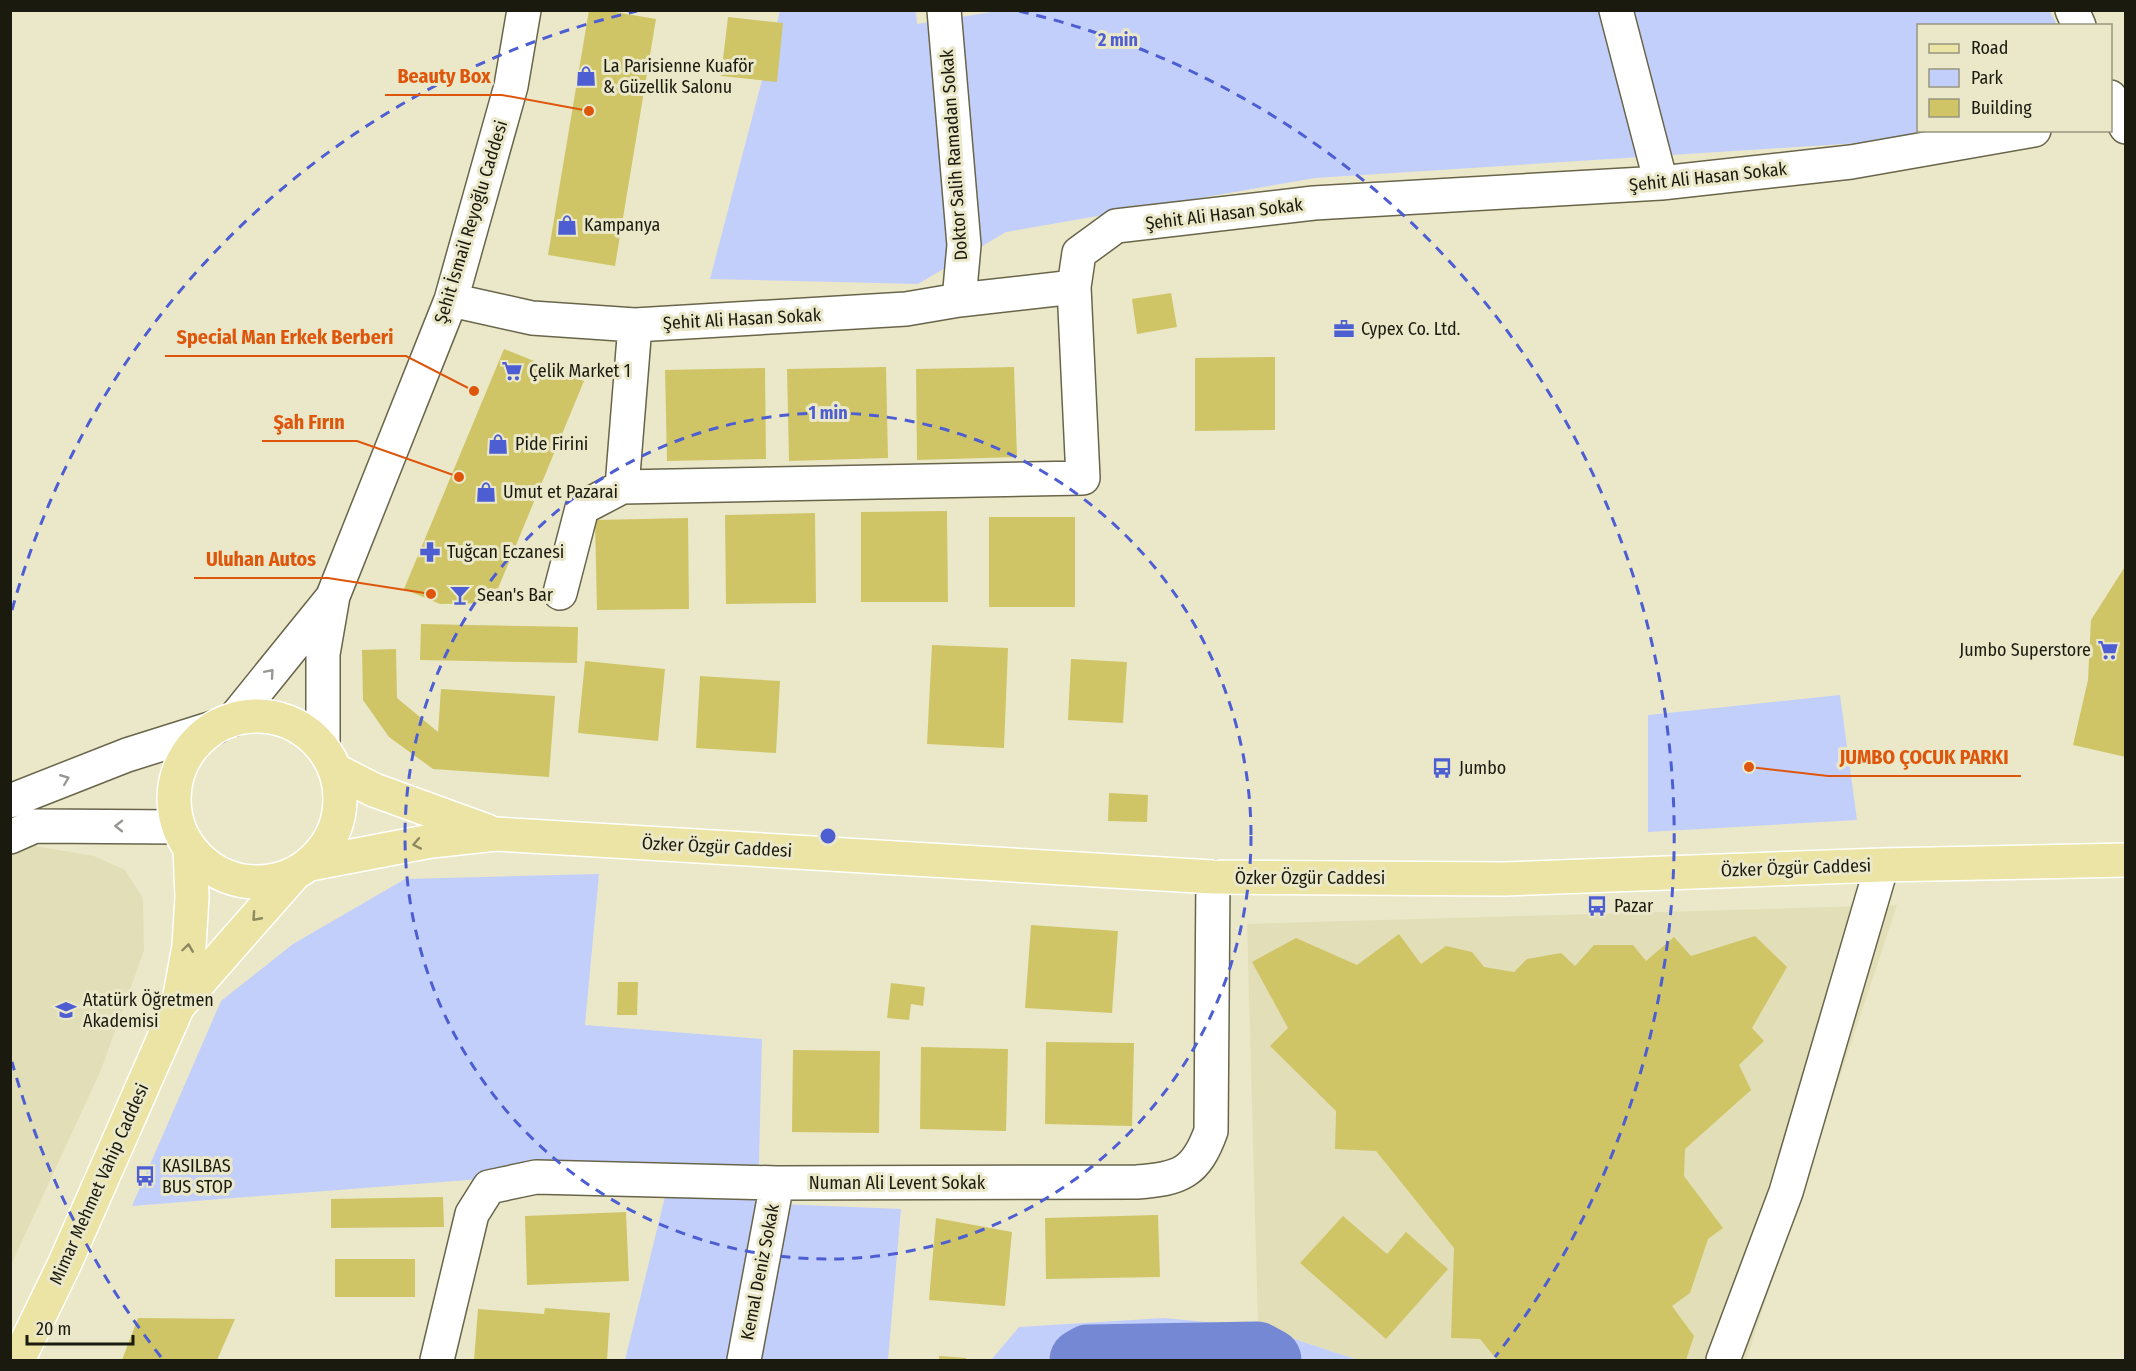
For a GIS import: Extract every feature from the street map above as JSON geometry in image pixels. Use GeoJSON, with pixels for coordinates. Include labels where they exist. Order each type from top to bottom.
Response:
{"type":"FeatureCollection","features":[{"type":"Feature","properties":{"kind":"main road"},"geometry":{"type":"LineString","coordinates":[[258,716],[283,720],[305,731],[329,759],[341,795],[337,821],[327,845],[302,869],[267,882],[238,881],[211,869],[184,838],[173,799],[178,770],[193,745],[225,723],[258,716]]}},
{"type":"Feature","properties":{"kind":"main road","name":"Özker Özgür Caddesi"},"geometry":{"type":"LineString","coordinates":[[329,759],[374,790],[496,834]]}},
{"type":"Feature","properties":{"kind":"main road","name":"Özker Özgür Caddesi"},"geometry":{"type":"LineString","coordinates":[[302,869],[431,841],[496,834],[1214,877],[1504,879],[1882,865],[2126,860]]}},
{"type":"Feature","properties":{"kind":"main road","name":"Mimar Mehmet Vahip Caddesi"},"geometry":{"type":"LineString","coordinates":[[18,1360],[65,1263],[178,1006],[189,946],[192,897],[184,838]]}},
{"type":"Feature","properties":{"kind":"main road","name":"Mimar Mehmet Vahip Caddesi"},"geometry":{"type":"LineString","coordinates":[[178,1006],[302,869]]}},
{"type":"Feature","properties":{"kind":"street","name":"Şehit İsmail Reyoğlu Caddesi"},"geometry":{"type":"LineString","coordinates":[[329,759],[324,654],[333,596],[451,300],[512,86],[524,10]]}},
{"type":"Feature","properties":{"kind":"street","name":"Doktor Salih Ramadan Sokak"},"geometry":{"type":"LineString","coordinates":[[944,10],[964,245],[959,300]]}},
{"type":"Feature","properties":{"kind":"street"},"geometry":{"type":"LineString","coordinates":[[1616,10],[1661,183]]}},
{"type":"Feature","properties":{"kind":"street"},"geometry":{"type":"LineString","coordinates":[[2072,10],[2078,24]]}},
{"type":"Feature","properties":{"kind":"street","name":"Şehit Ali Hasan Sokak"},"geometry":{"type":"LineString","coordinates":[[451,300],[532,318],[635,325],[906,309],[959,300],[1074,287],[1079,253],[1116,226],[1314,203],[1661,183],[1851,162],[2023,132]]}},
{"type":"Feature","properties":{"kind":"street"},"geometry":{"type":"LineString","coordinates":[[560,593],[582,508],[622,487],[1083,478],[1074,287]]}},
{"type":"Feature","properties":{"kind":"street"},"geometry":{"type":"LineString","coordinates":[[622,487],[635,325]]}},
{"type":"Feature","properties":{"kind":"street","name":"Şehit İsmail Reyoğlu Caddesi"},"geometry":{"type":"LineString","coordinates":[[225,723],[333,596]]}},
{"type":"Feature","properties":{"kind":"street"},"geometry":{"type":"LineString","coordinates":[[10,801],[127,755],[225,723]]}},
{"type":"Feature","properties":{"kind":"street"},"geometry":{"type":"LineString","coordinates":[[10,837],[35,826],[184,838]]}},
{"type":"Feature","properties":{"kind":"street"},"geometry":{"type":"LineString","coordinates":[[1724,1360],[1786,1192],[1882,865]]}},
{"type":"Feature","properties":{"kind":"street","name":"Numan Ali Levent Sokak"},"geometry":{"type":"LineString","coordinates":[[437,1360],[472,1214],[489,1186],[536,1177],[777,1183],[1137,1182],[1173,1176],[1187,1170],[1203,1153],[1211,1131],[1214,877]]}},
{"type":"Feature","properties":{"kind":"street","name":"Kemal Deniz Sokak"},"geometry":{"type":"LineString","coordinates":[[744,1360],[777,1183]]}},
{"type":"Feature","properties":{"kind":"shaded area","name":"Atatürk Öğretmen Akademisi"},"geometry":{"type":"Polygon","coordinates":[[[11,842],[94,856],[125,870],[143,898],[144,951],[101,1070],[11,1265],[11,842]]]}},
{"type":"Feature","properties":{"kind":"shaded area"},"geometry":{"type":"Polygon","coordinates":[[[1897,905],[1746,1360],[1358,1360],[1258,1327],[1247,924],[1897,905]]]}},
{"type":"Feature","properties":{"kind":"green space"},"geometry":{"type":"Polygon","coordinates":[[[1004,10],[2049,10],[2056,24],[1917,24],[1917,132],[2029,132],[1315,178],[1006,232],[918,284],[710,279],[780,11],[916,11],[917,24],[1004,10]]]}},
{"type":"Feature","properties":{"kind":"green space"},"geometry":{"type":"Polygon","coordinates":[[[1840,695],[1857,820],[1648,832],[1648,715],[1840,695]]]}},
{"type":"Feature","properties":{"kind":"green space"},"geometry":{"type":"Polygon","coordinates":[[[599,874],[585,1025],[762,1039],[758,1203],[901,1209],[888,1360],[625,1360],[673,1164],[132,1206],[221,1001],[293,944],[405,879],[599,874]]]}},
{"type":"Feature","properties":{"kind":"green space"},"geometry":{"type":"Polygon","coordinates":[[[1164,1318],[1258,1327],[1358,1360],[991,1360],[1019,1327],[1164,1318]]]}},
{"type":"Feature","properties":{"kind":"building"},"geometry":{"type":"Polygon","coordinates":[[[589,10],[603,10],[656,19],[615,266],[548,255],[589,10]]]}},
{"type":"Feature","properties":{"kind":"building"},"geometry":{"type":"Polygon","coordinates":[[[728,17],[783,23],[777,82],[721,76],[728,17]]]}},
{"type":"Feature","properties":{"kind":"building"},"geometry":{"type":"Polygon","coordinates":[[[1171,293],[1177,327],[1137,334],[1132,299],[1171,293]]]}},
{"type":"Feature","properties":{"kind":"building"},"geometry":{"type":"Polygon","coordinates":[[[504,349],[584,381],[492,603],[440,604],[404,589],[504,349]]]}},
{"type":"Feature","properties":{"kind":"building"},"geometry":{"type":"Polygon","coordinates":[[[1275,357],[1275,430],[1195,431],[1195,358],[1275,357]]]}},
{"type":"Feature","properties":{"kind":"building"},"geometry":{"type":"Polygon","coordinates":[[[886,367],[888,458],[789,461],[787,369],[886,367]]]}},
{"type":"Feature","properties":{"kind":"building"},"geometry":{"type":"Polygon","coordinates":[[[1014,367],[1017,457],[917,460],[916,369],[1014,367]]]}},
{"type":"Feature","properties":{"kind":"building"},"geometry":{"type":"Polygon","coordinates":[[[765,368],[766,459],[667,461],[665,370],[765,368]]]}},
{"type":"Feature","properties":{"kind":"building"},"geometry":{"type":"Polygon","coordinates":[[[947,511],[948,602],[861,602],[861,512],[947,511]]]}},
{"type":"Feature","properties":{"kind":"building"},"geometry":{"type":"Polygon","coordinates":[[[815,513],[816,603],[726,604],[725,515],[815,513]]]}},
{"type":"Feature","properties":{"kind":"building"},"geometry":{"type":"Polygon","coordinates":[[[989,517],[1075,517],[1075,607],[989,607],[989,517]]]}},
{"type":"Feature","properties":{"kind":"building"},"geometry":{"type":"Polygon","coordinates":[[[688,518],[689,609],[597,610],[595,520],[688,518]]]}},
{"type":"Feature","properties":{"kind":"building","name":"Jumbo Superstore"},"geometry":{"type":"Polygon","coordinates":[[[2126,565],[2126,757],[2073,745],[2088,680],[2091,620],[2126,565]]]}},
{"type":"Feature","properties":{"kind":"building"},"geometry":{"type":"Polygon","coordinates":[[[421,624],[578,627],[577,663],[420,660],[421,624]]]}},
{"type":"Feature","properties":{"kind":"building"},"geometry":{"type":"Polygon","coordinates":[[[932,645],[1008,648],[1004,748],[927,744],[932,645]]]}},
{"type":"Feature","properties":{"kind":"building"},"geometry":{"type":"Polygon","coordinates":[[[396,649],[397,698],[438,732],[441,689],[555,696],[549,777],[433,769],[389,737],[363,700],[362,650],[396,649]]]}},
{"type":"Feature","properties":{"kind":"building"},"geometry":{"type":"Polygon","coordinates":[[[1071,659],[1127,662],[1123,723],[1068,720],[1071,659]]]}},
{"type":"Feature","properties":{"kind":"building"},"geometry":{"type":"Polygon","coordinates":[[[585,661],[665,669],[658,741],[578,733],[585,661]]]}},
{"type":"Feature","properties":{"kind":"building"},"geometry":{"type":"Polygon","coordinates":[[[700,676],[780,681],[776,753],[696,748],[700,676]]]}},
{"type":"Feature","properties":{"kind":"building"},"geometry":{"type":"Polygon","coordinates":[[[1109,793],[1148,795],[1147,822],[1108,821],[1109,793]]]}},
{"type":"Feature","properties":{"kind":"building"},"geometry":{"type":"Polygon","coordinates":[[[1031,925],[1118,931],[1112,1013],[1025,1008],[1031,925]]]}},
{"type":"Feature","properties":{"kind":"building"},"geometry":{"type":"Polygon","coordinates":[[[1399,934],[1421,964],[1446,946],[1472,952],[1484,967],[1514,972],[1527,959],[1561,953],[1575,966],[1594,945],[1633,945],[1646,961],[1674,937],[1691,956],[1755,936],[1787,967],[1752,1028],[1764,1041],[1739,1065],[1751,1090],[1685,1149],[1684,1176],[1723,1228],[1708,1239],[1690,1293],[1672,1306],[1694,1336],[1686,1360],[1497,1360],[1480,1339],[1451,1338],[1454,1248],[1376,1151],[1335,1149],[1336,1111],[1270,1046],[1288,1028],[1252,962],[1296,938],[1357,965],[1399,934]]]}},
{"type":"Feature","properties":{"kind":"building"},"geometry":{"type":"Polygon","coordinates":[[[618,982],[638,982],[637,1015],[617,1015],[618,982]]]}},
{"type":"Feature","properties":{"kind":"building"},"geometry":{"type":"Polygon","coordinates":[[[891,983],[925,987],[923,1006],[911,1004],[909,1020],[887,1018],[891,983]]]}},
{"type":"Feature","properties":{"kind":"building"},"geometry":{"type":"Polygon","coordinates":[[[1046,1042],[1134,1043],[1132,1126],[1045,1124],[1046,1042]]]}},
{"type":"Feature","properties":{"kind":"building"},"geometry":{"type":"Polygon","coordinates":[[[921,1047],[1008,1049],[1006,1131],[920,1129],[921,1047]]]}},
{"type":"Feature","properties":{"kind":"building"},"geometry":{"type":"Polygon","coordinates":[[[793,1050],[880,1051],[879,1133],[792,1132],[793,1050]]]}},
{"type":"Feature","properties":{"kind":"building"},"geometry":{"type":"Polygon","coordinates":[[[443,1197],[444,1227],[331,1228],[331,1199],[443,1197]]]}},
{"type":"Feature","properties":{"kind":"building"},"geometry":{"type":"Polygon","coordinates":[[[626,1212],[629,1281],[527,1285],[525,1216],[626,1212]]]}},
{"type":"Feature","properties":{"kind":"building"},"geometry":{"type":"Polygon","coordinates":[[[1158,1215],[1160,1277],[1046,1279],[1045,1218],[1158,1215]]]}},
{"type":"Feature","properties":{"kind":"building"},"geometry":{"type":"Polygon","coordinates":[[[1343,1216],[1387,1254],[1406,1232],[1448,1269],[1386,1339],[1300,1263],[1343,1216]]]}},
{"type":"Feature","properties":{"kind":"building"},"geometry":{"type":"Polygon","coordinates":[[[936,1218],[1012,1232],[1005,1306],[929,1300],[936,1218]]]}},
{"type":"Feature","properties":{"kind":"building"},"geometry":{"type":"Polygon","coordinates":[[[335,1259],[415,1259],[415,1297],[335,1297],[335,1259]]]}},
{"type":"Feature","properties":{"kind":"building"},"geometry":{"type":"Polygon","coordinates":[[[545,1308],[610,1313],[607,1360],[474,1360],[478,1309],[544,1314],[545,1308]]]}},
{"type":"Feature","properties":{"kind":"building"},"geometry":{"type":"Polygon","coordinates":[[[138,1318],[235,1319],[217,1360],[122,1360],[138,1318]]]}},
{"type":"Feature","properties":{"kind":"building"},"geometry":{"type":"Polygon","coordinates":[[[939,1356],[966,1358],[966,1360],[939,1360],[939,1356]]]}},
{"type":"Feature","properties":{"kind":"waterway"},"geometry":{"type":"LineString","coordinates":[[1081,1360],[1088,1356],[1257,1353],[1270,1360]]}},
{"type":"Feature","properties":{"kind":"place","name":"La Parisienne Kuaför & Güzellik Salonu"},"geometry":{"type":"Point","coordinates":[586,76]}},
{"type":"Feature","properties":{"kind":"place","name":"Beauty Box"},"geometry":{"type":"Point","coordinates":[589,111]}},
{"type":"Feature","properties":{"kind":"place","name":"Kampanya"},"geometry":{"type":"Point","coordinates":[567,225]}},
{"type":"Feature","properties":{"kind":"place","name":"Cypex Co. Ltd."},"geometry":{"type":"Point","coordinates":[1344,329]}},
{"type":"Feature","properties":{"kind":"place","name":"Çelik Market 1"},"geometry":{"type":"Point","coordinates":[512,371]}},
{"type":"Feature","properties":{"kind":"place","name":"Special Man Erkek Berberi"},"geometry":{"type":"Point","coordinates":[474,391]}},
{"type":"Feature","properties":{"kind":"place","name":"Pide Firini"},"geometry":{"type":"Point","coordinates":[498,444]}},
{"type":"Feature","properties":{"kind":"place","name":"Şah Fırın"},"geometry":{"type":"Point","coordinates":[459,477]}},
{"type":"Feature","properties":{"kind":"place","name":"Umut et Pazarai"},"geometry":{"type":"Point","coordinates":[486,492]}},
{"type":"Feature","properties":{"kind":"place","name":"Tuğcan Eczanesi"},"geometry":{"type":"Point","coordinates":[430,552]}},
{"type":"Feature","properties":{"kind":"place","name":"Uluhan Autos"},"geometry":{"type":"Point","coordinates":[431,594]}},
{"type":"Feature","properties":{"kind":"place","name":"Sean's Bar"},"geometry":{"type":"Point","coordinates":[460,595]}},
{"type":"Feature","properties":{"kind":"place","name":"Jumbo Superstore"},"geometry":{"type":"Point","coordinates":[2108,650]}},
{"type":"Feature","properties":{"kind":"place","name":"JUMBO ÇOCUK PARKI"},"geometry":{"type":"Point","coordinates":[1749,767]}},
{"type":"Feature","properties":{"kind":"place","name":"Jumbo"},"geometry":{"type":"Point","coordinates":[1442,768]}},
{"type":"Feature","properties":{"kind":"place","name":"Pazar"},"geometry":{"type":"Point","coordinates":[1597,906]}},
{"type":"Feature","properties":{"kind":"place","name":"Atatürk Öğretmen Akademisi"},"geometry":{"type":"Point","coordinates":[66,1010]}},
{"type":"Feature","properties":{"kind":"place","name":"KASILBAS BUS STOP"},"geometry":{"type":"Point","coordinates":[145,1176]}}]}
